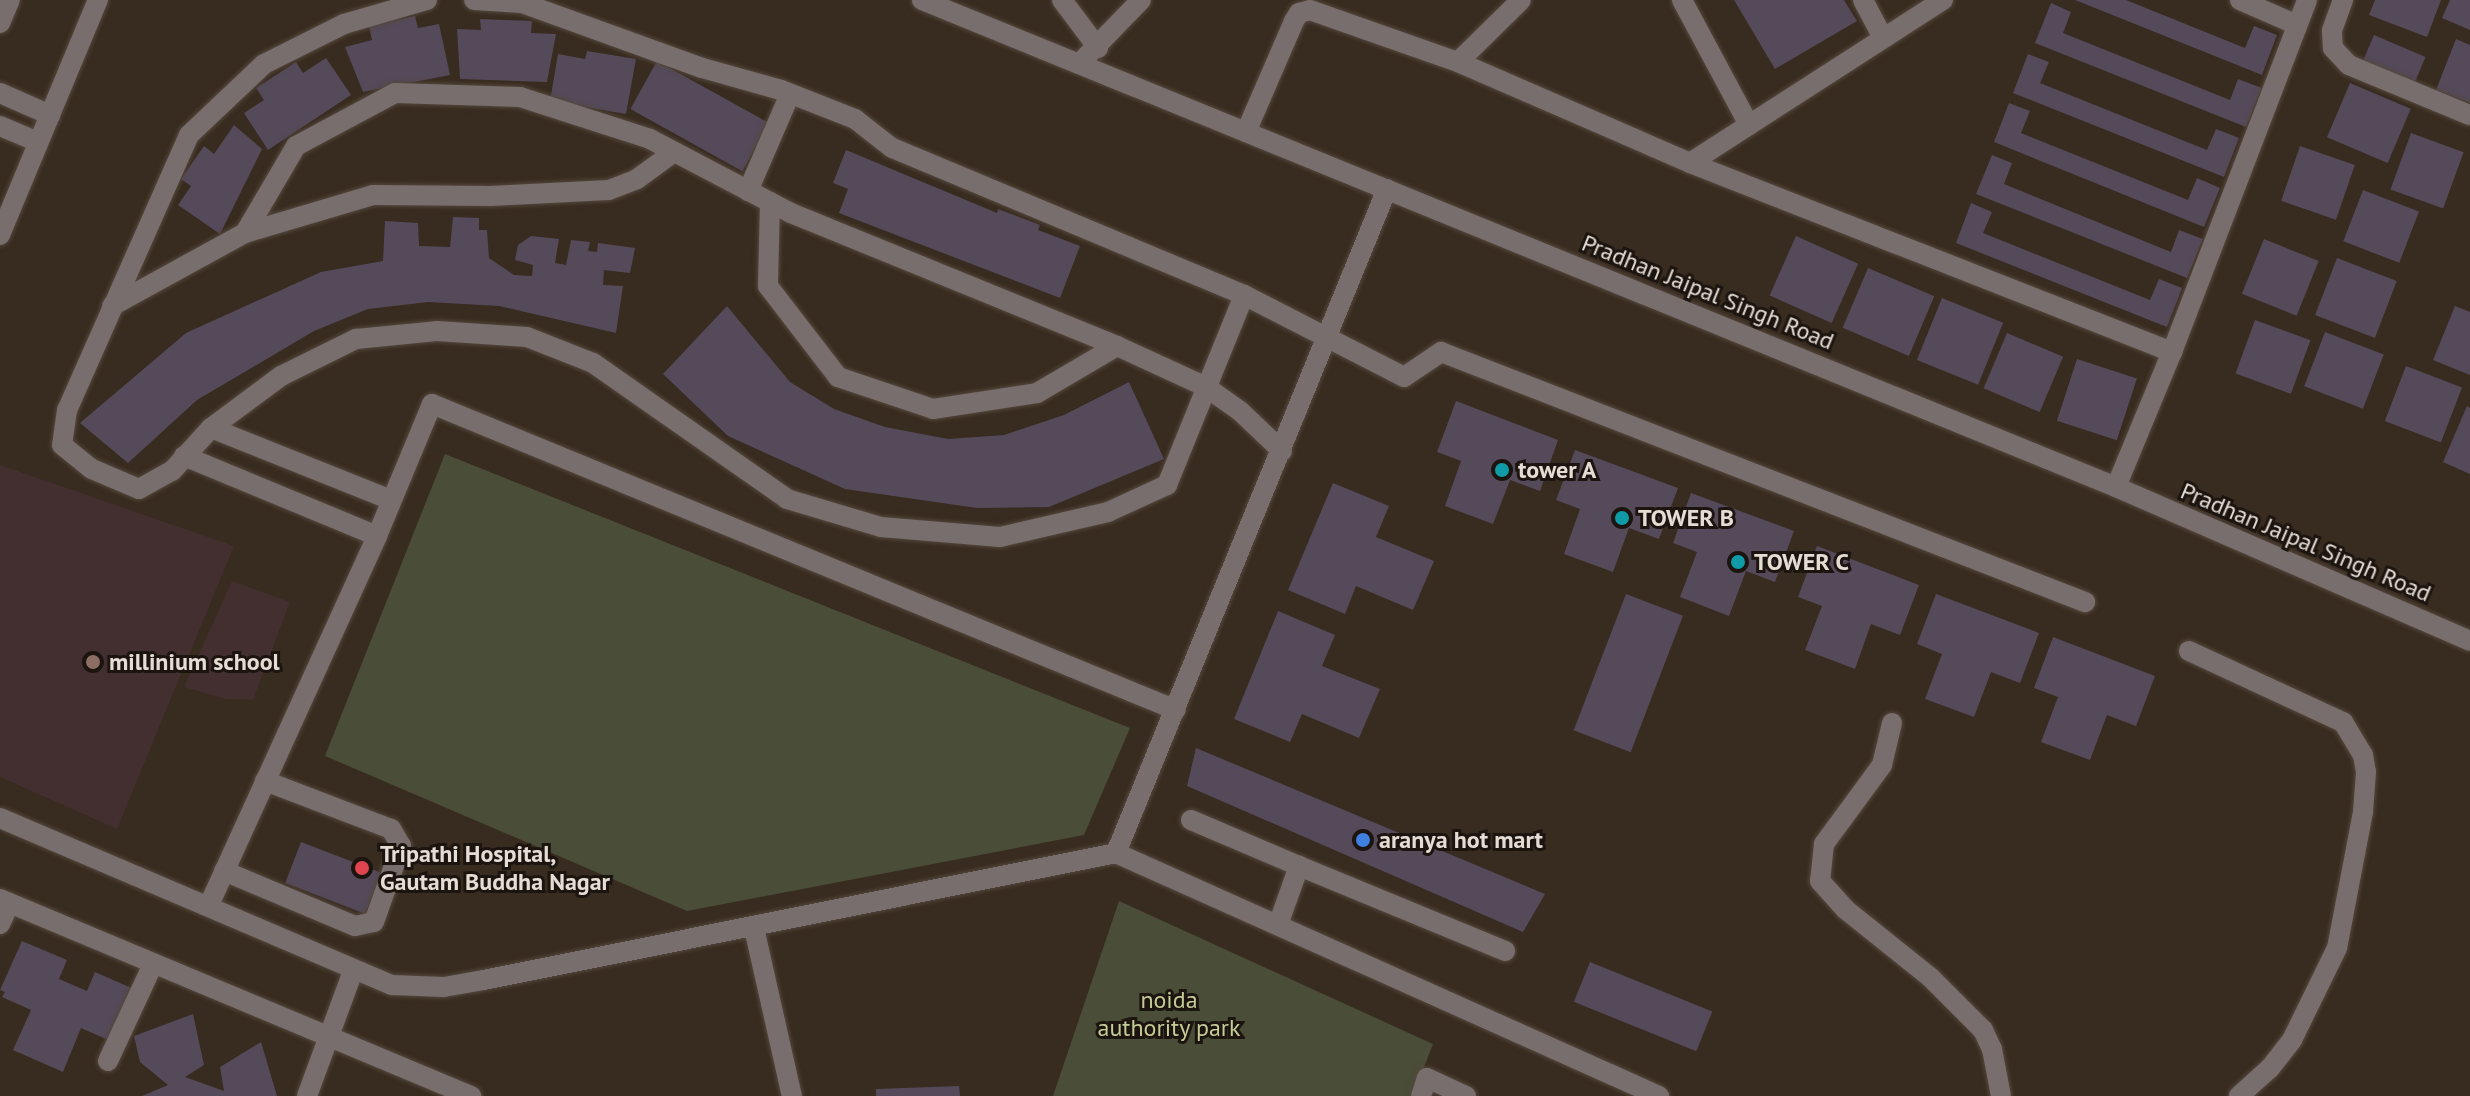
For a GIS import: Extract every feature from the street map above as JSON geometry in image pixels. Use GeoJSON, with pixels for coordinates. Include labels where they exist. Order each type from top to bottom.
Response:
{"type":"FeatureCollection","features":[{"type":"Feature","properties":{"kind":"street"},"geometry":{"type":"LineString","coordinates":[[0,23],[10,0]]}},
{"type":"Feature","properties":{"kind":"street"},"geometry":{"type":"LineString","coordinates":[[0,235],[98,0]]}},
{"type":"Feature","properties":{"kind":"street"},"geometry":{"type":"LineString","coordinates":[[427,0],[344,24],[264,64],[189,135],[67,410],[62,445],[92,469],[139,489],[172,471],[211,428],[281,376],[356,339],[437,331],[527,337],[593,363],[787,499],[881,527],[1000,537],[1108,512],[1167,485],[1244,295]]}},
{"type":"Feature","properties":{"kind":"street"},"geometry":{"type":"LineString","coordinates":[[474,0],[522,3],[855,119],[892,148],[1244,295],[1404,377],[1441,352],[2085,602]]}},
{"type":"Feature","properties":{"kind":"street","name":"Pradhan Jaipal Singh Road"},"geometry":{"type":"LineString","coordinates":[[922,0],[2116,487],[2470,641]]}},
{"type":"Feature","properties":{"kind":"street"},"geometry":{"type":"LineString","coordinates":[[1062,0],[1098,48]]}},
{"type":"Feature","properties":{"kind":"street"},"geometry":{"type":"LineString","coordinates":[[1079,64],[1098,48],[1141,0]]}},
{"type":"Feature","properties":{"kind":"street"},"geometry":{"type":"LineString","coordinates":[[1458,62],[1521,0]]}},
{"type":"Feature","properties":{"kind":"street"},"geometry":{"type":"LineString","coordinates":[[1682,0],[1749,125]]}},
{"type":"Feature","properties":{"kind":"street"},"geometry":{"type":"LineString","coordinates":[[1863,0],[1883,38]]}},
{"type":"Feature","properties":{"kind":"street"},"geometry":{"type":"LineString","coordinates":[[1690,163],[1943,0]]}},
{"type":"Feature","properties":{"kind":"street"},"geometry":{"type":"LineString","coordinates":[[2240,0],[2297,25]]}},
{"type":"Feature","properties":{"kind":"street"},"geometry":{"type":"LineString","coordinates":[[2116,487],[2172,352],[2307,0]]}},
{"type":"Feature","properties":{"kind":"street"},"geometry":{"type":"LineString","coordinates":[[2343,0],[2332,31],[2333,48],[2349,65],[2470,115]]}},
{"type":"Feature","properties":{"kind":"street"},"geometry":{"type":"LineString","coordinates":[[1246,132],[1294,21],[1303,11],[1310,10],[1458,62],[1690,163],[2172,352]]}},
{"type":"Feature","properties":{"kind":"street"},"geometry":{"type":"LineString","coordinates":[[0,93],[50,115]]}},
{"type":"Feature","properties":{"kind":"street"},"geometry":{"type":"LineString","coordinates":[[245,233],[296,146],[395,93],[520,97],[650,139],[770,202],[1117,346],[1206,387],[1240,411],[1282,451]]}},
{"type":"Feature","properties":{"kind":"street"},"geometry":{"type":"LineString","coordinates":[[748,191],[790,94]]}},
{"type":"Feature","properties":{"kind":"street"},"geometry":{"type":"LineString","coordinates":[[0,126],[38,142]]}},
{"type":"Feature","properties":{"kind":"street"},"geometry":{"type":"LineString","coordinates":[[112,306],[245,233],[373,195],[491,196],[609,190],[637,179],[674,152]]}},
{"type":"Feature","properties":{"kind":"street"},"geometry":{"type":"LineString","coordinates":[[1116,853],[1387,189]]}},
{"type":"Feature","properties":{"kind":"street"},"geometry":{"type":"LineString","coordinates":[[770,202],[768,286],[838,377],[933,409],[1037,393],[1117,346]]}},
{"type":"Feature","properties":{"kind":"street"},"geometry":{"type":"LineString","coordinates":[[209,905],[377,536],[432,404],[1176,710]]}},
{"type":"Feature","properties":{"kind":"street"},"geometry":{"type":"LineString","coordinates":[[211,428],[391,500]]}},
{"type":"Feature","properties":{"kind":"street"},"geometry":{"type":"LineString","coordinates":[[184,456],[377,536]]}},
{"type":"Feature","properties":{"kind":"street"},"geometry":{"type":"LineString","coordinates":[[2189,651],[2343,722],[2363,755],[2366,772],[2363,812],[2337,948],[2292,1040],[2270,1068],[2239,1096]]}},
{"type":"Feature","properties":{"kind":"street"},"geometry":{"type":"LineString","coordinates":[[1892,723],[1882,765],[1824,844],[1820,881],[1845,909],[1968,1012],[1992,1049],[2001,1096]]}},
{"type":"Feature","properties":{"kind":"street"},"geometry":{"type":"LineString","coordinates":[[224,871],[355,926],[374,922],[401,846],[391,829],[265,781]]}},
{"type":"Feature","properties":{"kind":"street"},"geometry":{"type":"LineString","coordinates":[[0,818],[209,905],[353,971],[392,985],[444,987],[754,928],[1116,853],[1659,1096]]}},
{"type":"Feature","properties":{"kind":"street"},"geometry":{"type":"LineString","coordinates":[[1191,820],[1505,951]]}},
{"type":"Feature","properties":{"kind":"street"},"geometry":{"type":"LineString","coordinates":[[1278,925],[1299,866]]}},
{"type":"Feature","properties":{"kind":"street"},"geometry":{"type":"LineString","coordinates":[[0,924],[5,901],[471,1096]]}},
{"type":"Feature","properties":{"kind":"street"},"geometry":{"type":"LineString","coordinates":[[754,928],[792,1096]]}},
{"type":"Feature","properties":{"kind":"street"},"geometry":{"type":"LineString","coordinates":[[108,1061],[153,964]]}},
{"type":"Feature","properties":{"kind":"street"},"geometry":{"type":"LineString","coordinates":[[307,1096],[353,971]]}},
{"type":"Feature","properties":{"kind":"street"},"geometry":{"type":"LineString","coordinates":[[1421,1096],[1427,1078],[1466,1096]]}},
{"type":"Feature","properties":{"kind":"shaded area","name":"millinium school"},"geometry":{"type":"Polygon","coordinates":[[[0,465],[234,546],[117,829],[0,777],[0,465]]]}},
{"type":"Feature","properties":{"kind":"shaded area"},"geometry":{"type":"Polygon","coordinates":[[[232,581],[290,602],[253,700],[226,699],[184,687],[232,581]]]}},
{"type":"Feature","properties":{"kind":"green space"},"geometry":{"type":"Polygon","coordinates":[[[445,454],[1130,728],[1084,835],[687,911],[325,756],[445,454]]]}},
{"type":"Feature","properties":{"kind":"green space","name":"noida authority park"},"geometry":{"type":"Polygon","coordinates":[[[1119,901],[1433,1044],[1413,1096],[1053,1096],[1119,901]]]}},
{"type":"Feature","properties":{"kind":"building"},"geometry":{"type":"Polygon","coordinates":[[[1734,0],[1844,0],[1857,21],[1775,69],[1734,0]]]}},
{"type":"Feature","properties":{"kind":"building"},"geometry":{"type":"Polygon","coordinates":[[[2075,0],[2126,0],[2245,48],[2254,26],[2277,35],[2262,75],[2075,0]]]}},
{"type":"Feature","properties":{"kind":"building"},"geometry":{"type":"Polygon","coordinates":[[[2375,0],[2441,0],[2427,37],[2369,15],[2375,0]]]}},
{"type":"Feature","properties":{"kind":"building"},"geometry":{"type":"Polygon","coordinates":[[[2450,0],[2470,0],[2470,30],[2442,18],[2450,0]]]}},
{"type":"Feature","properties":{"kind":"building"},"geometry":{"type":"Polygon","coordinates":[[[2051,3],[2071,12],[2063,33],[2230,100],[2238,79],[2262,88],[2246,127],[2035,43],[2051,3]]]}},
{"type":"Feature","properties":{"kind":"building"},"geometry":{"type":"Polygon","coordinates":[[[415,16],[418,28],[439,24],[450,75],[363,92],[345,47],[372,40],[369,26],[415,16]]]}},
{"type":"Feature","properties":{"kind":"building"},"geometry":{"type":"Polygon","coordinates":[[[480,19],[532,21],[531,33],[556,34],[547,82],[460,79],[457,29],[481,30],[480,19]]]}},
{"type":"Feature","properties":{"kind":"building"},"geometry":{"type":"Polygon","coordinates":[[[2374,35],[2426,57],[2414,84],[2362,63],[2374,35]]]}},
{"type":"Feature","properties":{"kind":"building"},"geometry":{"type":"Polygon","coordinates":[[[2456,39],[2470,45],[2470,103],[2436,90],[2456,39]]]}},
{"type":"Feature","properties":{"kind":"building"},"geometry":{"type":"Polygon","coordinates":[[[587,51],[636,59],[626,114],[550,101],[558,54],[585,59],[587,51]]]}},
{"type":"Feature","properties":{"kind":"building"},"geometry":{"type":"Polygon","coordinates":[[[2028,54],[2049,62],[2040,83],[2207,150],[2216,129],[2239,138],[2224,177],[2013,93],[2028,54]]]}},
{"type":"Feature","properties":{"kind":"building"},"geometry":{"type":"Polygon","coordinates":[[[326,58],[351,95],[268,150],[244,113],[264,100],[256,88],[296,62],[303,73],[326,58]]]}},
{"type":"Feature","properties":{"kind":"building"},"geometry":{"type":"Polygon","coordinates":[[[657,61],[769,123],[742,171],[630,109],[657,61]]]}},
{"type":"Feature","properties":{"kind":"building"},"geometry":{"type":"Polygon","coordinates":[[[2350,83],[2411,109],[2388,163],[2327,137],[2350,83]]]}},
{"type":"Feature","properties":{"kind":"building"},"geometry":{"type":"Polygon","coordinates":[[[2009,103],[2030,111],[2021,133],[2188,200],[2197,178],[2220,188],[2204,227],[1994,142],[2009,103]]]}},
{"type":"Feature","properties":{"kind":"building"},"geometry":{"type":"Polygon","coordinates":[[[234,125],[262,149],[220,234],[178,205],[191,186],[181,179],[204,146],[214,154],[234,125]]]}},
{"type":"Feature","properties":{"kind":"building"},"geometry":{"type":"Polygon","coordinates":[[[2411,133],[2464,152],[2443,209],[2390,189],[2411,133]]]}},
{"type":"Feature","properties":{"kind":"building"},"geometry":{"type":"Polygon","coordinates":[[[2300,146],[2355,165],[2336,220],[2281,201],[2300,146]]]}},
{"type":"Feature","properties":{"kind":"building"},"geometry":{"type":"Polygon","coordinates":[[[846,150],[997,213],[998,209],[1040,225],[1038,230],[1080,246],[1060,298],[839,213],[848,189],[833,183],[846,150]]]}},
{"type":"Feature","properties":{"kind":"building"},"geometry":{"type":"Polygon","coordinates":[[[1992,155],[2012,163],[2004,184],[2171,252],[2179,230],[2203,239],[2187,278],[1976,194],[1992,155]]]}},
{"type":"Feature","properties":{"kind":"building"},"geometry":{"type":"Polygon","coordinates":[[[2363,190],[2419,212],[2399,263],[2343,241],[2363,190]]]}},
{"type":"Feature","properties":{"kind":"building"},"geometry":{"type":"Polygon","coordinates":[[[1971,203],[1992,212],[1983,233],[2150,300],[2159,279],[2182,288],[2167,327],[1956,243],[1971,203]]]}},
{"type":"Feature","properties":{"kind":"building"},"geometry":{"type":"Polygon","coordinates":[[[453,217],[479,218],[479,230],[487,230],[489,258],[514,275],[532,276],[533,265],[515,260],[518,245],[531,236],[559,239],[555,263],[566,265],[571,240],[590,242],[588,251],[597,252],[598,243],[635,248],[630,273],[604,270],[603,285],[623,286],[616,333],[499,306],[428,302],[368,309],[314,331],[197,400],[128,463],[80,423],[186,333],[321,272],[383,261],[385,221],[418,223],[419,246],[450,247],[453,217]]]}},
{"type":"Feature","properties":{"kind":"building"},"geometry":{"type":"Polygon","coordinates":[[[1796,236],[1858,264],[1832,323],[1770,295],[1796,236]]]}},
{"type":"Feature","properties":{"kind":"building"},"geometry":{"type":"Polygon","coordinates":[[[2264,239],[2319,261],[2297,316],[2242,294],[2264,239]]]}},
{"type":"Feature","properties":{"kind":"building"},"geometry":{"type":"Polygon","coordinates":[[[2337,258],[2397,281],[2375,338],[2315,315],[2337,258]]]}},
{"type":"Feature","properties":{"kind":"building"},"geometry":{"type":"Polygon","coordinates":[[[1868,268],[1934,296],[1909,356],[1843,328],[1868,268]]]}},
{"type":"Feature","properties":{"kind":"building"},"geometry":{"type":"Polygon","coordinates":[[[1942,298],[2003,323],[1978,385],[1917,360],[1942,298]]]}},
{"type":"Feature","properties":{"kind":"building"},"geometry":{"type":"Polygon","coordinates":[[[727,306],[790,382],[834,409],[885,427],[948,439],[1004,435],[1064,415],[1129,382],[1164,459],[1049,507],[977,508],[845,489],[728,436],[663,374],[727,306]]]}},
{"type":"Feature","properties":{"kind":"building"},"geometry":{"type":"Polygon","coordinates":[[[2455,306],[2470,312],[2470,375],[2433,360],[2455,306]]]}},
{"type":"Feature","properties":{"kind":"building"},"geometry":{"type":"Polygon","coordinates":[[[2255,320],[2310,340],[2291,394],[2236,374],[2255,320]]]}},
{"type":"Feature","properties":{"kind":"building"},"geometry":{"type":"Polygon","coordinates":[[[2325,332],[2384,355],[2363,409],[2304,386],[2325,332]]]}},
{"type":"Feature","properties":{"kind":"building"},"geometry":{"type":"Polygon","coordinates":[[[2007,333],[2063,357],[2040,412],[1984,388],[2007,333]]]}},
{"type":"Feature","properties":{"kind":"building"},"geometry":{"type":"Polygon","coordinates":[[[2077,359],[2137,378],[2117,440],[2057,421],[2077,359]]]}},
{"type":"Feature","properties":{"kind":"building"},"geometry":{"type":"Polygon","coordinates":[[[2406,366],[2462,388],[2441,443],[2385,421],[2406,366]]]}},
{"type":"Feature","properties":{"kind":"building","name":"tower A"},"geometry":{"type":"Polygon","coordinates":[[[1456,401],[1558,440],[1540,491],[1510,480],[1493,524],[1445,506],[1461,461],[1437,452],[1456,401]]]}},
{"type":"Feature","properties":{"kind":"building"},"geometry":{"type":"Polygon","coordinates":[[[2467,406],[2470,408],[2470,474],[2443,462],[2467,406]]]}},
{"type":"Feature","properties":{"kind":"building","name":"TOWER B"},"geometry":{"type":"Polygon","coordinates":[[[1575,450],[1678,488],[1659,539],[1629,528],[1613,572],[1564,554],[1580,509],[1556,500],[1575,450]]]}},
{"type":"Feature","properties":{"kind":"building"},"geometry":{"type":"Polygon","coordinates":[[[1333,483],[1389,506],[1376,537],[1434,561],[1413,610],[1356,586],[1345,614],[1288,590],[1333,483]]]}},
{"type":"Feature","properties":{"kind":"building","name":"TOWER C"},"geometry":{"type":"Polygon","coordinates":[[[1691,493],[1794,531],[1775,582],[1746,571],[1729,616],[1680,597],[1697,552],[1673,543],[1691,493]]]}},
{"type":"Feature","properties":{"kind":"building"},"geometry":{"type":"Polygon","coordinates":[[[1817,546],[1919,585],[1900,635],[1871,624],[1855,669],[1805,650],[1822,606],[1798,597],[1817,546]]]}},
{"type":"Feature","properties":{"kind":"building"},"geometry":{"type":"Polygon","coordinates":[[[1626,594],[1683,616],[1631,752],[1574,730],[1626,594]]]}},
{"type":"Feature","properties":{"kind":"building"},"geometry":{"type":"Polygon","coordinates":[[[1936,594],[2039,633],[2020,683],[1991,672],[1974,717],[1925,699],[1942,654],[1917,644],[1936,594]]]}},
{"type":"Feature","properties":{"kind":"building"},"geometry":{"type":"Polygon","coordinates":[[[1278,611],[1335,635],[1322,666],[1380,689],[1359,738],[1302,714],[1290,742],[1234,719],[1278,611]]]}},
{"type":"Feature","properties":{"kind":"building"},"geometry":{"type":"Polygon","coordinates":[[[2053,637],[2155,676],[2136,726],[2107,715],[2090,760],[2041,742],[2058,697],[2034,688],[2053,637]]]}},
{"type":"Feature","properties":{"kind":"building","name":"aranya hot mart"},"geometry":{"type":"Polygon","coordinates":[[[1196,748],[1545,894],[1523,932],[1187,786],[1196,748]]]}},
{"type":"Feature","properties":{"kind":"building"},"geometry":{"type":"Polygon","coordinates":[[[301,842],[381,873],[366,914],[285,883],[301,842]]]}},
{"type":"Feature","properties":{"kind":"building"},"geometry":{"type":"Polygon","coordinates":[[[22,941],[67,960],[59,979],[87,991],[95,972],[136,990],[113,1042],[81,1028],[63,1072],[13,1050],[31,1010],[2,997],[5,992],[0,990],[22,941]]]}},
{"type":"Feature","properties":{"kind":"building"},"geometry":{"type":"Polygon","coordinates":[[[1590,962],[1712,1011],[1696,1051],[1574,1002],[1590,962]]]}},
{"type":"Feature","properties":{"kind":"building"},"geometry":{"type":"Polygon","coordinates":[[[193,1014],[204,1065],[185,1077],[224,1091],[220,1067],[261,1042],[277,1096],[142,1096],[168,1085],[140,1062],[134,1036],[193,1014]]]}},
{"type":"Feature","properties":{"kind":"building"},"geometry":{"type":"Polygon","coordinates":[[[959,1086],[960,1096],[876,1096],[876,1089],[959,1086]]]}},
{"type":"Feature","properties":{"kind":"place","name":"tower A"},"geometry":{"type":"Point","coordinates":[1502,470]}},
{"type":"Feature","properties":{"kind":"place","name":"TOWER B"},"geometry":{"type":"Point","coordinates":[1622,518]}},
{"type":"Feature","properties":{"kind":"place","name":"TOWER C"},"geometry":{"type":"Point","coordinates":[1738,562]}},
{"type":"Feature","properties":{"kind":"place","name":"millinium school"},"geometry":{"type":"Point","coordinates":[93,662]}},
{"type":"Feature","properties":{"kind":"place","name":"aranya hot mart"},"geometry":{"type":"Point","coordinates":[1363,840]}},
{"type":"Feature","properties":{"kind":"place","name":"Tripathi Hospital, Gautam Buddha Nagar"},"geometry":{"type":"Point","coordinates":[362,868]}}]}
